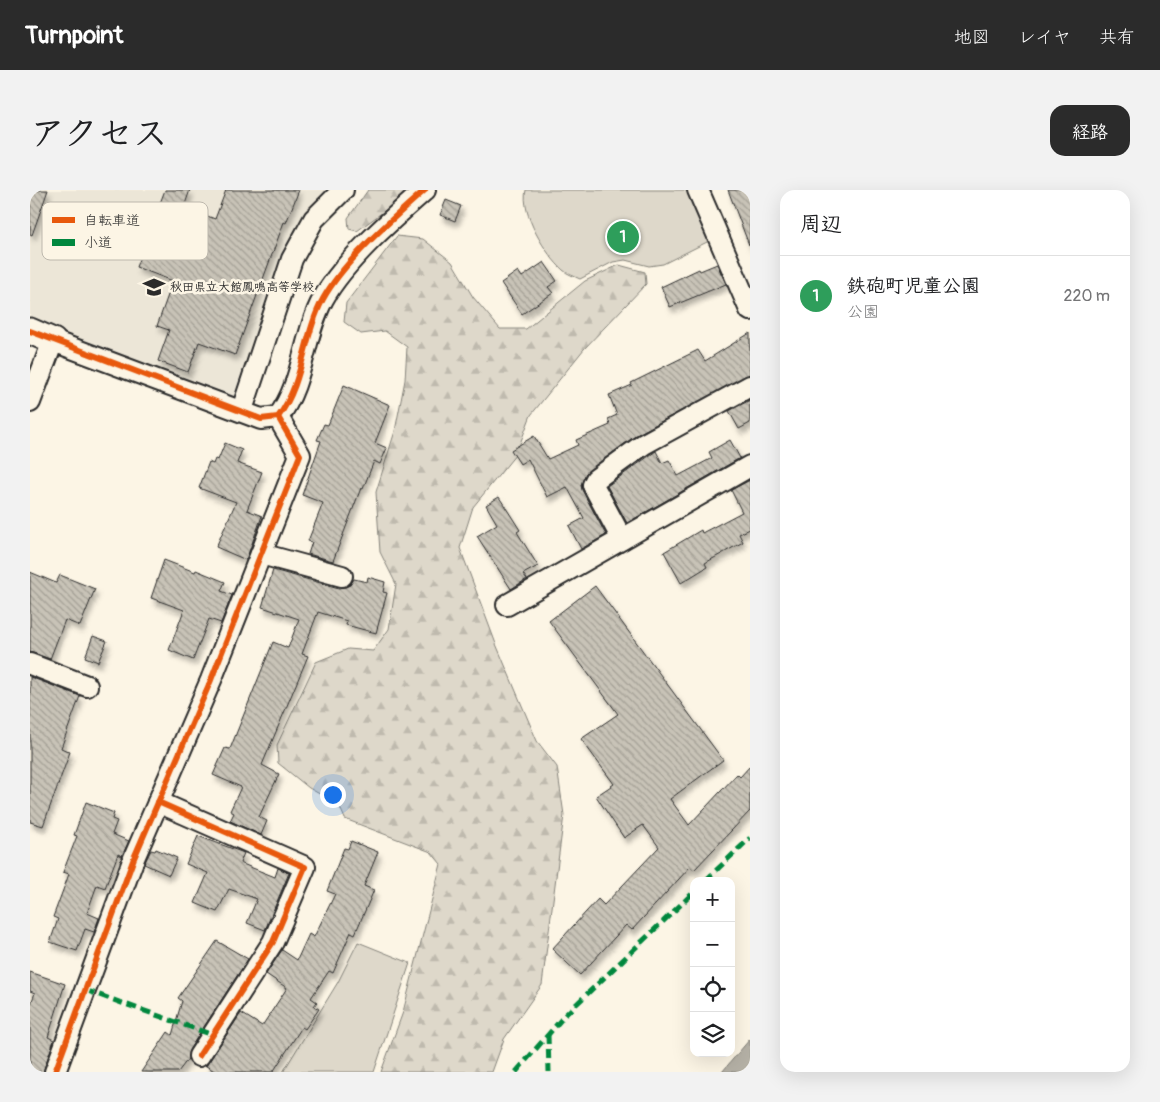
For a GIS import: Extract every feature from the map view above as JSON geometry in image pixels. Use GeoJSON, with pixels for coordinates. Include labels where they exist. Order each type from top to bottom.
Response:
{"type":"FeatureCollection","features":[{"type":"Feature","properties":{"kind":"street"},"geometry":{"type":"LineString","coordinates":[[242,410],[292,259],[314,219],[342,190]]}},
{"type":"Feature","properties":{"kind":"street"},"geometry":{"type":"LineString","coordinates":[[30,332],[242,410],[261,419],[278,417],[289,402],[310,330],[323,299],[346,269],[390,220],[424,190]]}},
{"type":"Feature","properties":{"kind":"street"},"geometry":{"type":"LineString","coordinates":[[698,190],[750,308]]}},
{"type":"Feature","properties":{"kind":"street"},"geometry":{"type":"LineString","coordinates":[[30,402],[53,342]]}},
{"type":"Feature","properties":{"kind":"street"},"geometry":{"type":"LineString","coordinates":[[622,539],[593,485],[596,479],[644,444],[750,386]]}},
{"type":"Feature","properties":{"kind":"street"},"geometry":{"type":"LineString","coordinates":[[55,1072],[134,858],[211,680],[300,455],[278,417]]}},
{"type":"Feature","properties":{"kind":"street"},"geometry":{"type":"LineString","coordinates":[[507,605],[750,466]]}},
{"type":"Feature","properties":{"kind":"street"},"geometry":{"type":"LineString","coordinates":[[260,554],[342,576]]}},
{"type":"Feature","properties":{"kind":"street"},"geometry":{"type":"LineString","coordinates":[[30,664],[87,686]]}},
{"type":"Feature","properties":{"kind":"street"},"geometry":{"type":"LineString","coordinates":[[158,802],[305,868],[273,942],[200,1056]]}},
{"type":"Feature","properties":{"kind":"shaded area","name":"秋田県立大館鳳鳴高等学校"},"geometry":{"type":"Polygon","coordinates":[[[30,190],[334,190],[311,214],[245,390],[231,399],[30,318],[30,190]]]}},
{"type":"Feature","properties":{"kind":"shaded area"},"geometry":{"type":"Polygon","coordinates":[[[750,1039],[750,1072],[722,1072],[750,1039]]]}},
{"type":"Feature","properties":{"kind":"green space"},"geometry":{"type":"Polygon","coordinates":[[[368,190],[408,190],[387,209],[357,231],[349,229],[348,218],[368,190]]]}},
{"type":"Feature","properties":{"kind":"green space"},"geometry":{"type":"Polygon","coordinates":[[[526,190],[689,190],[709,241],[663,264],[649,266],[625,260],[613,262],[580,279],[563,270],[542,244],[527,210],[526,190]]]}},
{"type":"Feature","properties":{"kind":"green space"},"geometry":{"type":"Polygon","coordinates":[[[397,236],[423,239],[452,262],[473,297],[500,329],[526,329],[585,281],[619,265],[645,272],[646,284],[584,349],[531,415],[516,454],[473,507],[460,548],[496,644],[537,741],[557,767],[564,815],[542,985],[504,1039],[492,1072],[381,1072],[403,1012],[441,864],[431,852],[345,819],[339,805],[309,788],[278,763],[277,745],[316,662],[348,649],[373,651],[389,629],[396,584],[380,552],[376,492],[395,431],[405,380],[407,347],[385,331],[361,334],[344,322],[346,303],[397,236]]]}},
{"type":"Feature","properties":{"kind":"green space"},"geometry":{"type":"Polygon","coordinates":[[[358,942],[410,963],[374,1072],[283,1072],[338,982],[358,942]]]}},
{"type":"Feature","properties":{"kind":"building"},"geometry":{"type":"Polygon","coordinates":[[[30,190],[48,190],[44,202],[42,202],[32,235],[30,234],[30,190]]]}},
{"type":"Feature","properties":{"kind":"building"},"geometry":{"type":"Polygon","coordinates":[[[165,190],[190,190],[186,202],[160,202],[165,190]]]}},
{"type":"Feature","properties":{"kind":"building"},"geometry":{"type":"Polygon","coordinates":[[[226,190],[299,190],[286,223],[284,222],[235,355],[199,342],[188,372],[158,361],[169,330],[157,326],[173,281],[136,267],[139,260],[208,260],[208,216],[215,219],[226,190]]]}},
{"type":"Feature","properties":{"kind":"building"},"geometry":{"type":"Polygon","coordinates":[[[728,190],[750,190],[749,245],[728,190]]]}},
{"type":"Feature","properties":{"kind":"building"},"geometry":{"type":"Polygon","coordinates":[[[446,200],[461,206],[455,221],[440,215],[446,200]]]}},
{"type":"Feature","properties":{"kind":"building"},"geometry":{"type":"Polygon","coordinates":[[[544,262],[557,281],[548,287],[553,293],[522,314],[501,283],[518,271],[522,277],[544,262]]]}},
{"type":"Feature","properties":{"kind":"building"},"geometry":{"type":"Polygon","coordinates":[[[717,264],[726,284],[670,307],[661,287],[699,269],[700,271],[717,264]]]}},
{"type":"Feature","properties":{"kind":"building"},"geometry":{"type":"Polygon","coordinates":[[[750,333],[750,374],[638,434],[586,473],[581,485],[582,490],[606,535],[581,549],[569,526],[584,518],[567,487],[547,497],[528,459],[520,464],[511,450],[534,436],[548,459],[578,445],[576,440],[610,425],[608,419],[617,415],[609,395],[698,350],[705,361],[750,333]]]}},
{"type":"Feature","properties":{"kind":"building"},"geometry":{"type":"Polygon","coordinates":[[[344,385],[390,405],[375,443],[387,448],[380,464],[374,461],[363,489],[361,488],[333,561],[308,554],[312,542],[308,541],[323,503],[302,495],[321,441],[317,440],[324,424],[328,425],[344,385]]]}},
{"type":"Feature","properties":{"kind":"building"},"geometry":{"type":"Polygon","coordinates":[[[750,400],[750,423],[739,429],[729,411],[750,400]]]}},
{"type":"Feature","properties":{"kind":"building"},"geometry":{"type":"Polygon","coordinates":[[[730,440],[740,458],[627,523],[607,486],[656,451],[662,463],[669,460],[678,476],[712,458],[709,452],[730,440]]]}},
{"type":"Feature","properties":{"kind":"building"},"geometry":{"type":"Polygon","coordinates":[[[225,443],[242,450],[237,463],[262,472],[247,510],[262,516],[246,560],[216,547],[236,502],[199,488],[209,462],[213,464],[215,459],[218,460],[225,443]]]}},
{"type":"Feature","properties":{"kind":"building"},"geometry":{"type":"Polygon","coordinates":[[[750,480],[750,529],[739,534],[743,542],[705,563],[707,567],[681,583],[664,552],[701,530],[702,533],[742,512],[731,490],[750,480]]]}},
{"type":"Feature","properties":{"kind":"building"},"geometry":{"type":"Polygon","coordinates":[[[499,497],[520,530],[517,532],[538,566],[523,574],[527,579],[511,589],[477,536],[497,524],[486,505],[499,497]]]}},
{"type":"Feature","properties":{"kind":"building"},"geometry":{"type":"Polygon","coordinates":[[[164,560],[225,582],[221,591],[232,595],[221,623],[209,619],[193,660],[169,650],[184,610],[151,598],[164,560]]]}},
{"type":"Feature","properties":{"kind":"building"},"geometry":{"type":"Polygon","coordinates":[[[273,570],[339,588],[350,585],[354,579],[367,582],[368,577],[385,582],[383,592],[387,593],[376,633],[346,625],[347,621],[318,612],[302,654],[308,656],[262,765],[279,774],[259,817],[267,821],[261,835],[230,821],[234,813],[230,811],[241,787],[213,775],[225,748],[230,749],[273,642],[288,648],[299,619],[262,607],[273,570]]]}},
{"type":"Feature","properties":{"kind":"building"},"geometry":{"type":"Polygon","coordinates":[[[30,572],[56,583],[60,575],[95,589],[80,626],[65,620],[50,659],[30,652],[30,572]]]}},
{"type":"Feature","properties":{"kind":"building"},"geometry":{"type":"Polygon","coordinates":[[[595,586],[723,760],[670,799],[689,825],[737,774],[740,777],[750,766],[750,811],[694,870],[690,867],[632,930],[626,925],[580,975],[552,949],[598,899],[604,905],[659,847],[643,825],[624,838],[596,796],[614,784],[581,739],[618,714],[549,621],[595,586]]]}},
{"type":"Feature","properties":{"kind":"building"},"geometry":{"type":"Polygon","coordinates":[[[93,636],[107,641],[98,662],[85,657],[93,636]]]}},
{"type":"Feature","properties":{"kind":"building"},"geometry":{"type":"Polygon","coordinates":[[[30,677],[80,696],[61,748],[70,752],[43,826],[30,822],[30,677]]]}},
{"type":"Feature","properties":{"kind":"building"},"geometry":{"type":"Polygon","coordinates":[[[86,802],[114,813],[112,819],[117,821],[112,834],[129,841],[122,856],[118,854],[105,888],[97,885],[87,913],[99,918],[94,932],[85,929],[77,951],[50,942],[58,919],[53,917],[69,874],[63,872],[77,836],[74,835],[86,802]]]}},
{"type":"Feature","properties":{"kind":"building"},"geometry":{"type":"Polygon","coordinates":[[[198,836],[244,853],[240,863],[275,877],[278,868],[289,873],[265,930],[247,923],[257,899],[229,889],[217,912],[195,903],[208,873],[186,864],[198,836]]]}},
{"type":"Feature","properties":{"kind":"building"},"geometry":{"type":"Polygon","coordinates":[[[351,841],[378,852],[364,886],[374,890],[355,934],[351,932],[333,973],[329,971],[311,998],[317,1002],[314,1006],[319,1009],[305,1029],[302,1027],[273,1072],[216,1072],[206,1066],[241,1013],[262,1026],[287,988],[266,974],[282,950],[297,960],[309,934],[314,937],[335,894],[327,891],[344,848],[348,849],[351,841]]]}},
{"type":"Feature","properties":{"kind":"building"},"geometry":{"type":"Polygon","coordinates":[[[156,849],[177,858],[169,875],[144,864],[151,850],[155,851],[156,849]]]}},
{"type":"Feature","properties":{"kind":"building"},"geometry":{"type":"Polygon","coordinates":[[[217,941],[248,959],[189,1050],[188,1059],[178,1072],[141,1072],[168,1032],[172,1035],[182,1001],[178,998],[217,941]]]}},
{"type":"Feature","properties":{"kind":"building"},"geometry":{"type":"Polygon","coordinates":[[[30,972],[65,984],[48,1037],[54,1040],[43,1072],[30,1072],[30,1006],[35,993],[30,991],[30,972]]]}},
{"type":"Feature","properties":{"kind":"marked path"},"geometry":{"type":"LineString","coordinates":[[709,877],[750,838]]}},
{"type":"Feature","properties":{"kind":"marked path"},"geometry":{"type":"LineString","coordinates":[[516,1072],[565,1015],[690,896]]}},
{"type":"Feature","properties":{"kind":"marked path"},"geometry":{"type":"LineString","coordinates":[[85,990],[213,1035]]}},
{"type":"Feature","properties":{"kind":"marked path"},"geometry":{"type":"LineString","coordinates":[[548,1034],[549,1072]]}},
{"type":"Feature","properties":{"kind":"cycle path"},"geometry":{"type":"LineString","coordinates":[[30,331],[261,419],[278,417],[287,404],[293,389],[316,313],[332,285],[356,255],[425,190]]}},
{"type":"Feature","properties":{"kind":"cycle path"},"geometry":{"type":"LineString","coordinates":[[55,1072],[134,858],[211,680],[300,455],[278,417]]}},
{"type":"Feature","properties":{"kind":"cycle path"},"geometry":{"type":"LineString","coordinates":[[158,802],[305,867],[273,942],[199,1056]]}},
{"type":"Feature","properties":{"kind":"place","name":"鉄砲町児童公園"},"geometry":{"type":"Point","coordinates":[623,237]}},
{"type":"Feature","properties":{"kind":"place","name":"秋田県立大館鳳鳴高等学校"},"geometry":{"type":"Point","coordinates":[154,287]}}]}
